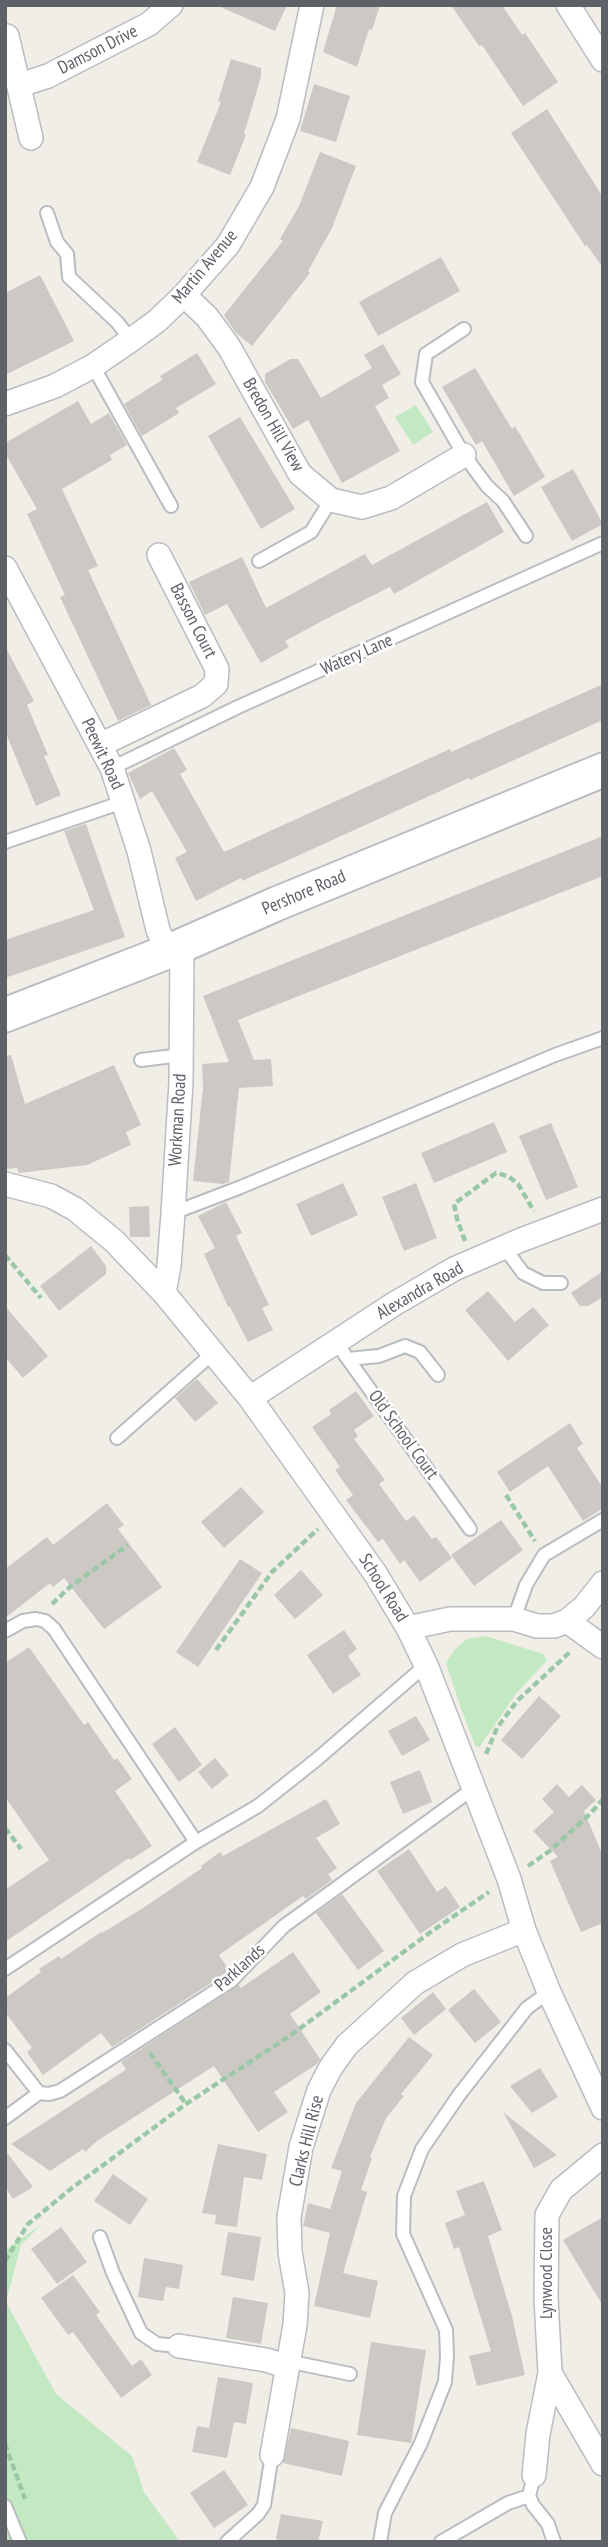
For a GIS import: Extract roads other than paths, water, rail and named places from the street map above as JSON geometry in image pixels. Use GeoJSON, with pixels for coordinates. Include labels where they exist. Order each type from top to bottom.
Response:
{"type":"FeatureCollection","features":[{"type":"Feature","properties":{"kind":"main road","name":"Pershore Road"},"geometry":{"type":"LineString","coordinates":[[5,1015],[174,949],[289,899],[603,771]]}},
{"type":"Feature","properties":{"kind":"street","name":"Damson Drive"},"geometry":{"type":"LineString","coordinates":[[20,85],[48,76],[149,24],[171,5]]}},
{"type":"Feature","properties":{"kind":"street","name":"Martin Avenue"},"geometry":{"type":"LineString","coordinates":[[5,404],[55,386],[93,366],[131,341],[184,295],[228,245],[262,187],[288,119],[312,5]]}},
{"type":"Feature","properties":{"kind":"street"},"geometry":{"type":"LineString","coordinates":[[568,5],[603,60]]}},
{"type":"Feature","properties":{"kind":"street"},"geometry":{"type":"LineString","coordinates":[[7,36],[31,138]]}},
{"type":"Feature","properties":{"kind":"street","name":"Bredon Hill View"},"geometry":{"type":"LineString","coordinates":[[184,295],[206,317],[229,347],[300,474],[331,500],[362,507],[391,498],[464,455]]}},
{"type":"Feature","properties":{"kind":"street","name":"Basson Court"},"geometry":{"type":"LineString","coordinates":[[100,745],[202,696],[216,684],[218,669],[159,555]]}},
{"type":"Feature","properties":{"kind":"street","name":"Peewit Road"},"geometry":{"type":"LineString","coordinates":[[7,576],[112,768],[139,850],[158,930],[174,949]]}},
{"type":"Feature","properties":{"kind":"street","name":"Workman Road"},"geometry":{"type":"LineString","coordinates":[[164,1293],[173,1213],[181,1055],[174,949]]}},
{"type":"Feature","properties":{"kind":"street","name":"School Road"},"geometry":{"type":"LineString","coordinates":[[5,1184],[51,1196],[75,1209],[114,1241],[164,1293],[250,1398],[375,1573],[408,1628],[426,1665],[509,1879],[524,1930],[549,1992],[603,2108]]}},
{"type":"Feature","properties":{"kind":"street","name":"Alexandra Road"},"geometry":{"type":"LineString","coordinates":[[250,1398],[341,1350],[442,1276],[504,1247],[603,1209]]}},
{"type":"Feature","properties":{"kind":"street"},"geometry":{"type":"LineString","coordinates":[[408,1628],[450,1619],[514,1619],[537,1626],[554,1626],[567,1621],[584,1607],[603,1583]]}},
{"type":"Feature","properties":{"kind":"street"},"geometry":{"type":"LineString","coordinates":[[567,1621],[596,1642]]}},
{"type":"Feature","properties":{"kind":"street","name":"Clarks Hill Rise"},"geometry":{"type":"LineString","coordinates":[[272,2455],[295,2325],[297,2293],[290,2252],[289,2217],[309,2118],[319,2090],[347,2045],[415,1983],[462,1955],[524,1930]]}},
{"type":"Feature","properties":{"kind":"street","name":"Lynwood Close"},"geometry":{"type":"LineString","coordinates":[[532,2486],[538,2434],[550,2373],[546,2298],[547,2215],[561,2190],[603,2155]]}},
{"type":"Feature","properties":{"kind":"street"},"geometry":{"type":"LineString","coordinates":[[179,2346],[287,2364]]}},
{"type":"Feature","properties":{"kind":"street","name":"Lynwood Close"},"geometry":{"type":"LineString","coordinates":[[550,2373],[603,2464]]}},
{"type":"Feature","properties":{"kind":"lane"},"geometry":{"type":"LineString","coordinates":[[47,214],[57,242],[66,254],[69,277],[117,322],[131,341]]}},
{"type":"Feature","properties":{"kind":"lane"},"geometry":{"type":"LineString","coordinates":[[464,329],[426,354],[422,382],[464,455],[487,486],[503,501],[526,537]]}},
{"type":"Feature","properties":{"kind":"lane"},"geometry":{"type":"LineString","coordinates":[[93,366],[171,506]]}},
{"type":"Feature","properties":{"kind":"lane"},"geometry":{"type":"LineString","coordinates":[[259,561],[311,532],[331,500]]}},
{"type":"Feature","properties":{"kind":"lane","name":"Watery Lane"},"geometry":{"type":"LineString","coordinates":[[112,768],[238,707],[603,543]]}},
{"type":"Feature","properties":{"kind":"lane"},"geometry":{"type":"LineString","coordinates":[[5,842],[123,802]]}},
{"type":"Feature","properties":{"kind":"lane"},"geometry":{"type":"LineString","coordinates":[[173,1213],[555,1055],[603,1038]]}},
{"type":"Feature","properties":{"kind":"lane"},"geometry":{"type":"LineString","coordinates":[[141,1060],[181,1055]]}},
{"type":"Feature","properties":{"kind":"lane"},"geometry":{"type":"LineString","coordinates":[[504,1247],[523,1273],[542,1283],[561,1283]]}},
{"type":"Feature","properties":{"kind":"lane"},"geometry":{"type":"LineString","coordinates":[[341,1350],[379,1356],[405,1346],[420,1352],[438,1375]]}},
{"type":"Feature","properties":{"kind":"lane","name":"Old School Court"},"geometry":{"type":"LineString","coordinates":[[341,1350],[470,1529]]}},
{"type":"Feature","properties":{"kind":"lane"},"geometry":{"type":"LineString","coordinates":[[117,1438],[213,1353]]}},
{"type":"Feature","properties":{"kind":"lane"},"geometry":{"type":"LineString","coordinates":[[514,1619],[526,1585],[544,1555],[603,1520]]}},
{"type":"Feature","properties":{"kind":"lane"},"geometry":{"type":"LineString","coordinates":[[5,1631],[23,1621],[36,1619],[45,1621],[54,1629],[196,1842]]}},
{"type":"Feature","properties":{"kind":"lane"},"geometry":{"type":"LineString","coordinates":[[5,1969],[196,1842],[258,1805],[316,1760],[426,1665]]}},
{"type":"Feature","properties":{"kind":"lane","name":"Parklands"},"geometry":{"type":"LineString","coordinates":[[39,2093],[60,2091],[231,1981],[284,1926],[474,1788]]}},
{"type":"Feature","properties":{"kind":"lane"},"geometry":{"type":"LineString","coordinates":[[380,2542],[386,2513],[421,2443],[446,2382],[446,2330],[403,2234],[404,2196],[422,2149],[452,2104],[527,2008],[549,1992]]}},
{"type":"Feature","properties":{"kind":"lane"},"geometry":{"type":"LineString","coordinates":[[5,2050],[39,2093],[5,2118]]}},
{"type":"Feature","properties":{"kind":"lane"},"geometry":{"type":"LineString","coordinates":[[100,2237],[113,2273],[141,2333],[147,2340],[157,2344],[179,2346]]}},
{"type":"Feature","properties":{"kind":"lane"},"geometry":{"type":"LineString","coordinates":[[287,2364],[350,2374]]}},
{"type":"Feature","properties":{"kind":"lane"},"geometry":{"type":"LineString","coordinates":[[228,2542],[258,2514],[264,2504],[272,2455]]}},
{"type":"Feature","properties":{"kind":"lane"},"geometry":{"type":"LineString","coordinates":[[440,2542],[532,2486]]}},
{"type":"Feature","properties":{"kind":"lane"},"geometry":{"type":"LineString","coordinates":[[532,2486],[533,2505],[548,2524],[554,2542]]}},
{"type":"Feature","properties":{"kind":"lane"},"geometry":{"type":"LineString","coordinates":[[5,2506],[19,2542]]}}]}
